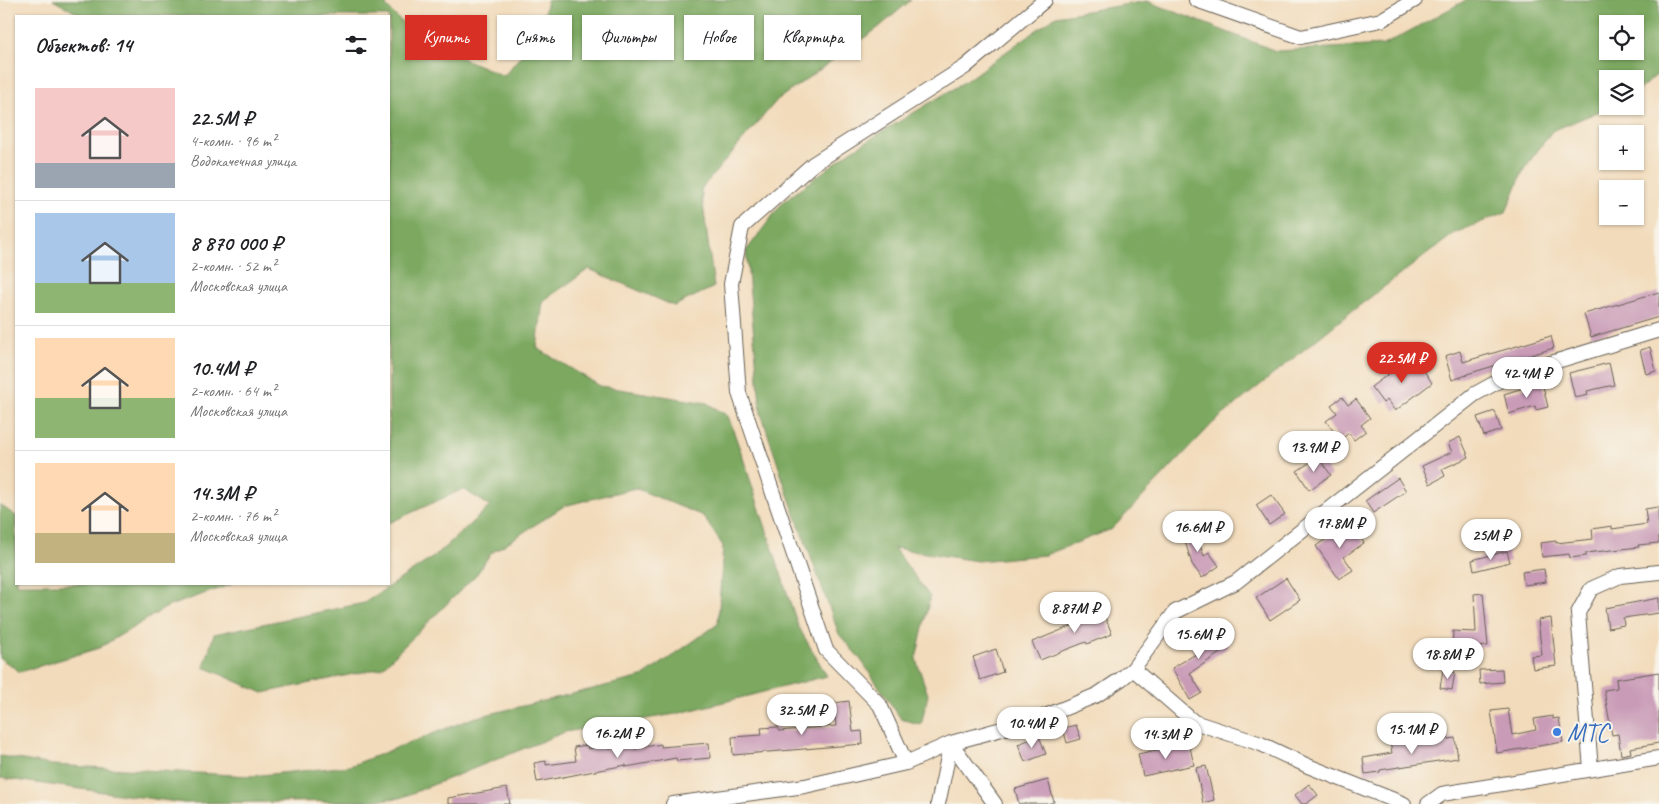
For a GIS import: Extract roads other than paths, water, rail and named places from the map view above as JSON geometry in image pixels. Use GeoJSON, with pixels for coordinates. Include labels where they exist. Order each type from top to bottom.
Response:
{"type":"FeatureCollection","features":[{"type":"Feature","properties":{"kind":"street"},"geometry":{"type":"LineString","coordinates":[[906,763],[880,705],[826,650],[739,392],[731,284],[742,227],[812,164],[965,67],[1045,0]]}},
{"type":"Feature","properties":{"kind":"street"},"geometry":{"type":"LineString","coordinates":[[1196,0],[1302,37],[1381,20],[1415,0]]}},
{"type":"Feature","properties":{"kind":"street"},"geometry":{"type":"LineString","coordinates":[[673,804],[702,802],[805,786],[906,763],[951,744],[1038,718],[1098,695],[1121,679],[1132,668],[1175,612],[1236,582],[1475,394],[1508,376],[1659,330]]}},
{"type":"Feature","properties":{"kind":"street"},"geometry":{"type":"LineString","coordinates":[[1591,768],[1578,613],[1591,589],[1620,576],[1659,572]]}},
{"type":"Feature","properties":{"kind":"street"},"geometry":{"type":"LineString","coordinates":[[1132,668],[1194,722],[1261,744],[1308,766],[1404,804]]}},
{"type":"Feature","properties":{"kind":"street"},"geometry":{"type":"LineString","coordinates":[[938,804],[951,744]]}},
{"type":"Feature","properties":{"kind":"street"},"geometry":{"type":"LineString","coordinates":[[951,744],[995,804]]}},
{"type":"Feature","properties":{"kind":"street"},"geometry":{"type":"LineString","coordinates":[[1428,804],[1442,794],[1659,758]]}},
{"type":"Feature","properties":{"kind":"place","name":"МТС"},"geometry":{"type":"Point","coordinates":[1557,732]}}]}
